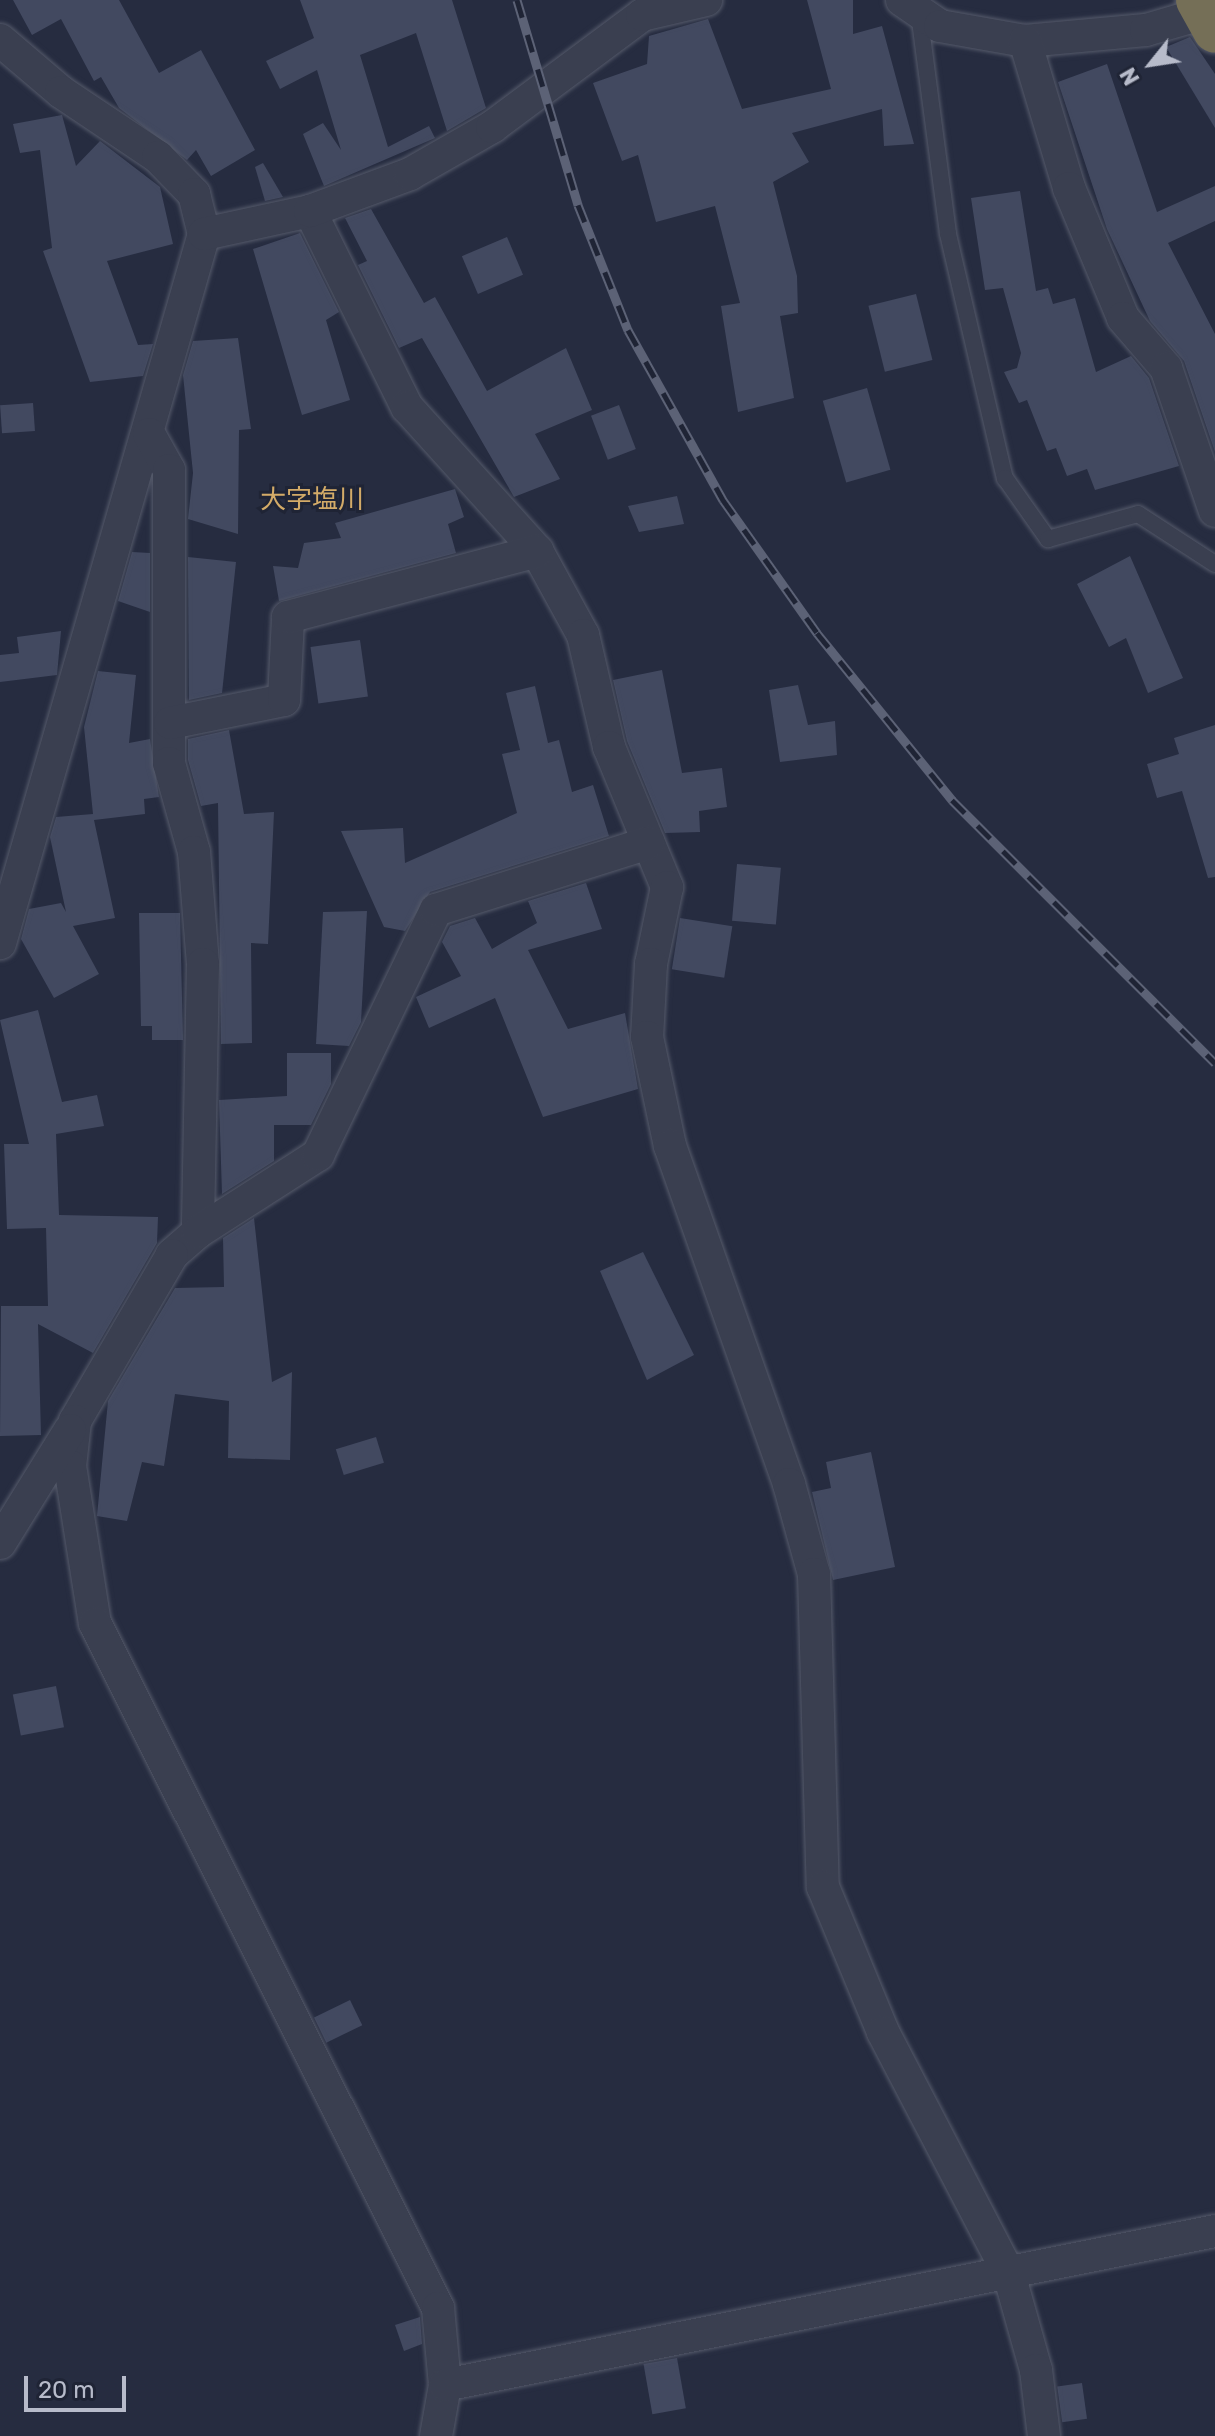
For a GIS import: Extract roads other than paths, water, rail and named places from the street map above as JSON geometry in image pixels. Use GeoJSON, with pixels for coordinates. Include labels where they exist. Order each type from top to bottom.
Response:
{"type":"FeatureCollection","features":[{"type":"Feature","properties":{"kind":"street"},"geometry":{"type":"LineString","coordinates":[[204,234],[310,211],[410,174],[492,127],[642,15],[706,0]]}},
{"type":"Feature","properties":{"kind":"street"},"geometry":{"type":"LineString","coordinates":[[910,6],[940,26],[1025,41],[1146,30],[1208,14]]}},
{"type":"Feature","properties":{"kind":"street"},"geometry":{"type":"LineString","coordinates":[[0,40],[61,92],[158,157],[194,194],[204,234],[149,434],[0,943]]}},
{"type":"Feature","properties":{"kind":"street"},"geometry":{"type":"LineString","coordinates":[[1025,41],[1069,188],[1123,318],[1166,368],[1215,511]]}},
{"type":"Feature","properties":{"kind":"street"},"geometry":{"type":"LineString","coordinates":[[310,211],[407,407],[537,551],[583,635],[609,747],[667,887],[651,964],[647,1037],[656,1089],[814,1574],[823,1887],[883,2032],[1009,2274],[1036,2370],[1044,2436]]}},
{"type":"Feature","properties":{"kind":"street"},"geometry":{"type":"LineString","coordinates":[[149,434],[169,470],[173,518],[169,763],[194,852],[203,964],[198,1232]]}},
{"type":"Feature","properties":{"kind":"street"},"geometry":{"type":"LineString","coordinates":[[170,723],[284,700],[288,617],[537,551]]}},
{"type":"Feature","properties":{"kind":"street"},"geometry":{"type":"LineString","coordinates":[[0,1543],[172,1255],[198,1232],[318,1155],[436,910],[649,843]]}},
{"type":"Feature","properties":{"kind":"street"},"geometry":{"type":"LineString","coordinates":[[75,1421],[70,1466],[95,1623],[438,2308],[445,2385],[436,2436]]}},
{"type":"Feature","properties":{"kind":"street"},"geometry":{"type":"LineString","coordinates":[[445,2385],[1215,2231]]}},
{"type":"Feature","properties":{"kind":"lane"},"geometry":{"type":"LineString","coordinates":[[910,6],[948,234],[1005,478],[1048,539],[1138,514],[1215,564]]}},
{"type":"Feature","properties":{"kind":"railway"},"geometry":{"type":"LineString","coordinates":[[517,0],[578,205],[628,330],[723,500],[817,633],[952,800],[1215,1063]]}},
{"type":"Feature","properties":{"kind":"district","name":"大字塩川"},"geometry":{"type":"Point","coordinates":[312,500]}}]}
